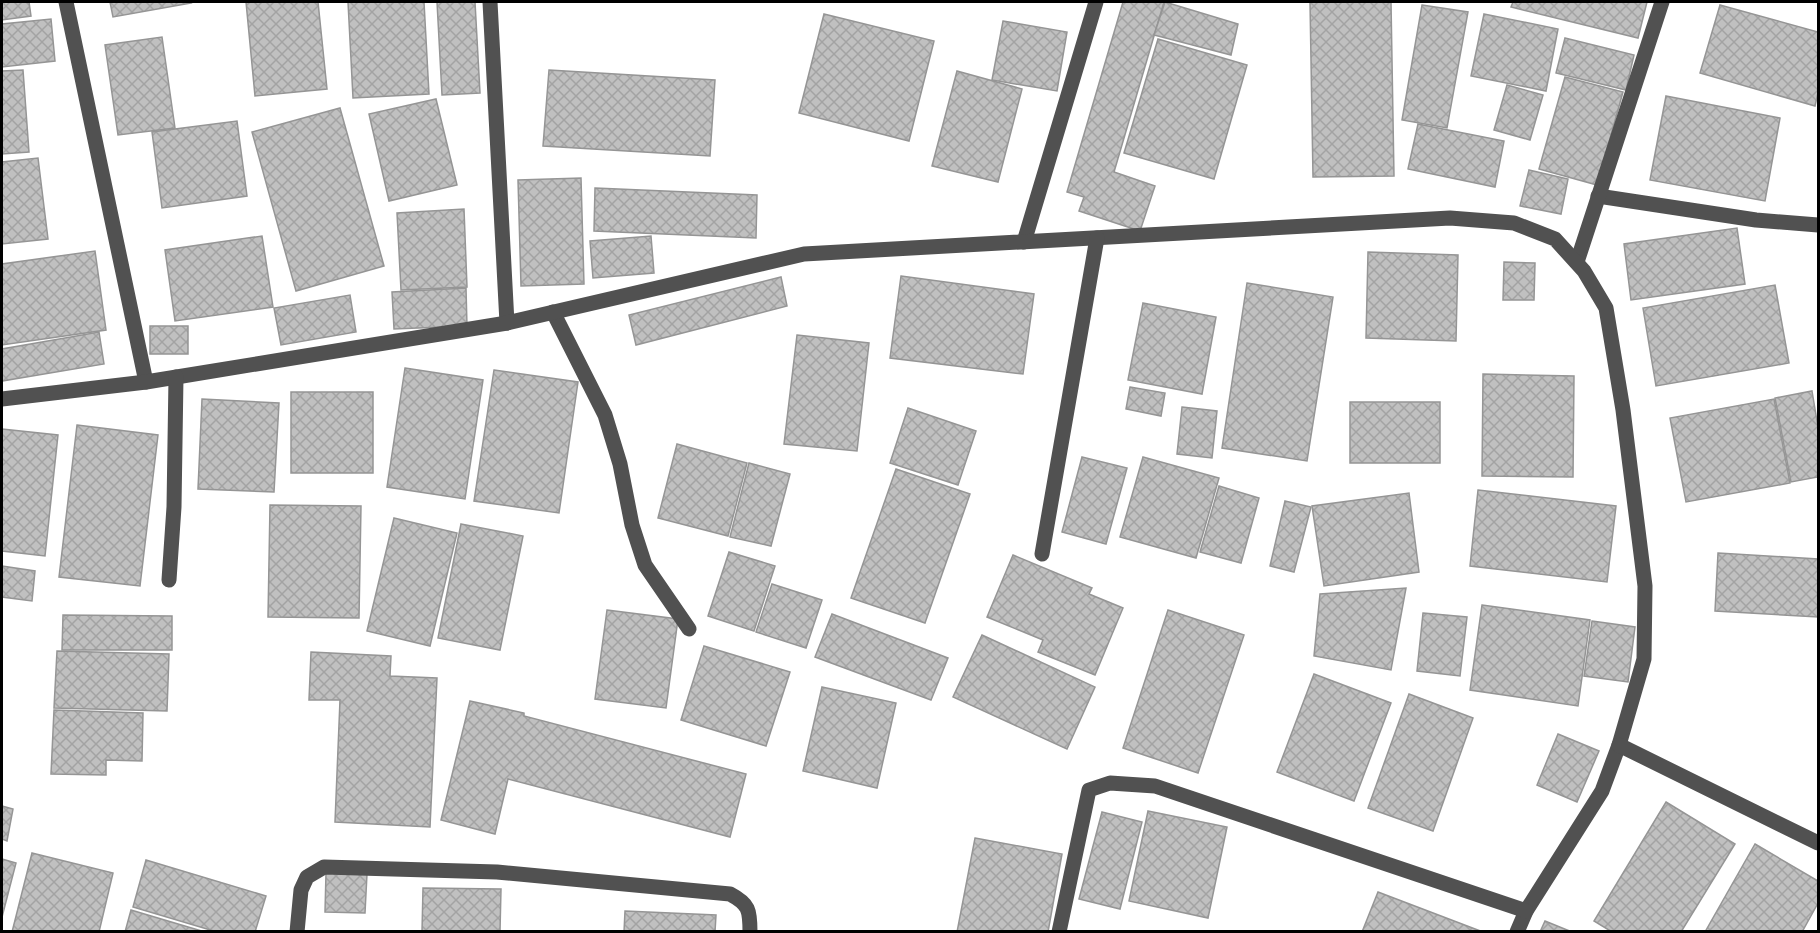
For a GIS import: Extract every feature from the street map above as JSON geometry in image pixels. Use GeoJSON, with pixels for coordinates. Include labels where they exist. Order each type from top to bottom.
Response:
{"type":"FeatureCollection","features":[{"type":"Feature","properties":{"kind":"street"},"geometry":{"type":"LineString","coordinates":[[66,2],[146,382]]}},
{"type":"Feature","properties":{"kind":"street"},"geometry":{"type":"LineString","coordinates":[[490,2],[507,322]]}},
{"type":"Feature","properties":{"kind":"street"},"geometry":{"type":"LineString","coordinates":[[1024,242],[1096,2]]}},
{"type":"Feature","properties":{"kind":"street"},"geometry":{"type":"LineString","coordinates":[[1577,262],[1662,2]]}},
{"type":"Feature","properties":{"kind":"street"},"geometry":{"type":"LineString","coordinates":[[1598,196],[1756,220],[1818,225]]}},
{"type":"Feature","properties":{"kind":"street"},"geometry":{"type":"LineString","coordinates":[[2,399],[146,382],[507,322],[804,254],[1450,218],[1514,223],[1555,239],[1577,262],[1606,308],[1623,410],[1645,586],[1644,659],[1619,745],[1602,791],[1526,911],[1517,932]]}},
{"type":"Feature","properties":{"kind":"street"},"geometry":{"type":"LineString","coordinates":[[1042,554],[1097,238]]}},
{"type":"Feature","properties":{"kind":"street"},"geometry":{"type":"LineString","coordinates":[[552,312],[605,415],[620,464],[632,525],[645,565],[689,629]]}},
{"type":"Feature","properties":{"kind":"street"},"geometry":{"type":"LineString","coordinates":[[169,580],[176,377]]}},
{"type":"Feature","properties":{"kind":"street"},"geometry":{"type":"LineString","coordinates":[[1619,745],[1818,843]]}},
{"type":"Feature","properties":{"kind":"street"},"geometry":{"type":"LineString","coordinates":[[1059,932],[1089,789],[1110,783],[1155,786],[1526,911]]}},
{"type":"Feature","properties":{"kind":"street"},"geometry":{"type":"LineString","coordinates":[[297,932],[301,890],[307,877],[324,867],[497,872],[730,894],[745,902],[750,916],[750,932]]}},
{"type":"Feature","properties":{"kind":"building"},"geometry":{"type":"Polygon","coordinates":[[[2,2],[29,2],[31,16],[2,20],[2,2]]]}},
{"type":"Feature","properties":{"kind":"building"},"geometry":{"type":"Polygon","coordinates":[[[110,2],[190,2],[191,3],[113,17],[110,2]]]}},
{"type":"Feature","properties":{"kind":"building"},"geometry":{"type":"Polygon","coordinates":[[[246,2],[318,2],[327,89],[255,96],[246,2]]]}},
{"type":"Feature","properties":{"kind":"building"},"geometry":{"type":"Polygon","coordinates":[[[348,2],[424,2],[429,94],[353,98],[348,2]]]}},
{"type":"Feature","properties":{"kind":"building"},"geometry":{"type":"Polygon","coordinates":[[[437,2],[475,2],[480,93],[442,95],[437,2]]]}},
{"type":"Feature","properties":{"kind":"building"},"geometry":{"type":"Polygon","coordinates":[[[1123,2],[1164,2],[1114,172],[1155,186],[1140,231],[1079,211],[1084,197],[1067,192],[1123,2]]]}},
{"type":"Feature","properties":{"kind":"building"},"geometry":{"type":"Polygon","coordinates":[[[1165,2],[1238,24],[1231,55],[1154,35],[1165,2]]]}},
{"type":"Feature","properties":{"kind":"building"},"geometry":{"type":"Polygon","coordinates":[[[1310,2],[1391,2],[1394,176],[1313,177],[1310,2]]]}},
{"type":"Feature","properties":{"kind":"building"},"geometry":{"type":"Polygon","coordinates":[[[1513,2],[1647,2],[1638,38],[1511,7],[1513,2]]]}},
{"type":"Feature","properties":{"kind":"building"},"geometry":{"type":"Polygon","coordinates":[[[1422,5],[1468,12],[1447,128],[1402,120],[1422,5]]]}},
{"type":"Feature","properties":{"kind":"building"},"geometry":{"type":"Polygon","coordinates":[[[1720,5],[1818,32],[1818,93],[1815,106],[1700,73],[1720,5]]]}},
{"type":"Feature","properties":{"kind":"building"},"geometry":{"type":"Polygon","coordinates":[[[824,14],[934,41],[909,141],[799,113],[824,14]]]}},
{"type":"Feature","properties":{"kind":"building"},"geometry":{"type":"Polygon","coordinates":[[[1484,14],[1558,29],[1546,91],[1471,76],[1484,14]]]}},
{"type":"Feature","properties":{"kind":"building"},"geometry":{"type":"Polygon","coordinates":[[[51,19],[55,61],[2,67],[2,24],[51,19]]]}},
{"type":"Feature","properties":{"kind":"building"},"geometry":{"type":"Polygon","coordinates":[[[1003,21],[1067,32],[1057,91],[992,80],[1003,21]]]}},
{"type":"Feature","properties":{"kind":"building"},"geometry":{"type":"Polygon","coordinates":[[[162,37],[175,128],[118,135],[105,45],[162,37]]]}},
{"type":"Feature","properties":{"kind":"building"},"geometry":{"type":"Polygon","coordinates":[[[1565,38],[1634,55],[1626,90],[1556,73],[1565,38]]]}},
{"type":"Feature","properties":{"kind":"building"},"geometry":{"type":"Polygon","coordinates":[[[1158,39],[1247,65],[1214,179],[1124,153],[1158,39]]]}},
{"type":"Feature","properties":{"kind":"building"},"geometry":{"type":"Polygon","coordinates":[[[23,70],[29,152],[2,154],[2,71],[23,70]]]}},
{"type":"Feature","properties":{"kind":"building"},"geometry":{"type":"Polygon","coordinates":[[[549,70],[715,80],[710,156],[543,146],[549,70]]]}},
{"type":"Feature","properties":{"kind":"building"},"geometry":{"type":"Polygon","coordinates":[[[957,71],[1022,89],[998,182],[932,166],[957,71]]]}},
{"type":"Feature","properties":{"kind":"building"},"geometry":{"type":"Polygon","coordinates":[[[1565,77],[1623,92],[1597,185],[1539,169],[1565,77]]]}},
{"type":"Feature","properties":{"kind":"building"},"geometry":{"type":"Polygon","coordinates":[[[1507,85],[1543,95],[1530,140],[1494,130],[1507,85]]]}},
{"type":"Feature","properties":{"kind":"building"},"geometry":{"type":"Polygon","coordinates":[[[1666,96],[1780,118],[1765,201],[1650,180],[1666,96]]]}},
{"type":"Feature","properties":{"kind":"building"},"geometry":{"type":"Polygon","coordinates":[[[436,99],[457,185],[389,201],[369,114],[436,99]]]}},
{"type":"Feature","properties":{"kind":"building"},"geometry":{"type":"Polygon","coordinates":[[[340,108],[384,266],[296,291],[252,132],[340,108]]]}},
{"type":"Feature","properties":{"kind":"building"},"geometry":{"type":"Polygon","coordinates":[[[237,121],[247,196],[162,208],[152,132],[237,121]]]}},
{"type":"Feature","properties":{"kind":"building"},"geometry":{"type":"Polygon","coordinates":[[[1418,124],[1504,141],[1495,187],[1408,169],[1418,124]]]}},
{"type":"Feature","properties":{"kind":"building"},"geometry":{"type":"Polygon","coordinates":[[[38,158],[48,239],[2,244],[2,162],[38,158]]]}},
{"type":"Feature","properties":{"kind":"building"},"geometry":{"type":"Polygon","coordinates":[[[1529,170],[1568,179],[1561,214],[1520,206],[1529,170]]]}},
{"type":"Feature","properties":{"kind":"building"},"geometry":{"type":"Polygon","coordinates":[[[581,178],[584,284],[521,286],[518,180],[581,178]]]}},
{"type":"Feature","properties":{"kind":"building"},"geometry":{"type":"Polygon","coordinates":[[[595,188],[757,195],[756,238],[594,231],[595,188]]]}},
{"type":"Feature","properties":{"kind":"building"},"geometry":{"type":"Polygon","coordinates":[[[464,209],[467,287],[401,290],[397,213],[464,209]]]}},
{"type":"Feature","properties":{"kind":"building"},"geometry":{"type":"Polygon","coordinates":[[[1737,228],[1745,284],[1631,300],[1624,244],[1737,228]]]}},
{"type":"Feature","properties":{"kind":"building"},"geometry":{"type":"Polygon","coordinates":[[[262,236],[273,307],[175,321],[165,250],[262,236]]]}},
{"type":"Feature","properties":{"kind":"building"},"geometry":{"type":"Polygon","coordinates":[[[651,236],[654,273],[593,278],[590,241],[651,236]]]}},
{"type":"Feature","properties":{"kind":"building"},"geometry":{"type":"Polygon","coordinates":[[[95,251],[106,330],[2,345],[2,264],[95,251]]]}},
{"type":"Feature","properties":{"kind":"building"},"geometry":{"type":"Polygon","coordinates":[[[1368,252],[1458,255],[1456,341],[1366,338],[1368,252]]]}},
{"type":"Feature","properties":{"kind":"building"},"geometry":{"type":"Polygon","coordinates":[[[1504,262],[1535,263],[1534,300],[1503,300],[1504,262]]]}},
{"type":"Feature","properties":{"kind":"building"},"geometry":{"type":"Polygon","coordinates":[[[901,276],[1034,294],[1023,374],[890,358],[901,276]]]}},
{"type":"Feature","properties":{"kind":"building"},"geometry":{"type":"Polygon","coordinates":[[[781,277],[787,306],[636,345],[629,315],[781,277]]]}},
{"type":"Feature","properties":{"kind":"building"},"geometry":{"type":"Polygon","coordinates":[[[1247,283],[1333,297],[1307,461],[1222,448],[1247,283]]]}},
{"type":"Feature","properties":{"kind":"building"},"geometry":{"type":"Polygon","coordinates":[[[1775,285],[1789,363],[1656,386],[1643,308],[1775,285]]]}},
{"type":"Feature","properties":{"kind":"building"},"geometry":{"type":"Polygon","coordinates":[[[466,288],[467,326],[394,329],[392,292],[466,288]]]}},
{"type":"Feature","properties":{"kind":"building"},"geometry":{"type":"Polygon","coordinates":[[[350,295],[356,332],[281,345],[274,308],[350,295]]]}},
{"type":"Feature","properties":{"kind":"building"},"geometry":{"type":"Polygon","coordinates":[[[1143,303],[1216,317],[1202,394],[1128,380],[1143,303]]]}},
{"type":"Feature","properties":{"kind":"building"},"geometry":{"type":"Polygon","coordinates":[[[150,326],[188,326],[188,354],[150,354],[150,326]]]}},
{"type":"Feature","properties":{"kind":"building"},"geometry":{"type":"Polygon","coordinates":[[[99,332],[104,364],[2,381],[2,349],[99,332]]]}},
{"type":"Feature","properties":{"kind":"building"},"geometry":{"type":"Polygon","coordinates":[[[797,335],[869,343],[857,451],[784,444],[797,335]]]}},
{"type":"Feature","properties":{"kind":"building"},"geometry":{"type":"Polygon","coordinates":[[[405,368],[483,380],[465,499],[387,487],[405,368]]]}},
{"type":"Feature","properties":{"kind":"building"},"geometry":{"type":"Polygon","coordinates":[[[494,370],[578,382],[559,513],[474,501],[494,370]]]}},
{"type":"Feature","properties":{"kind":"building"},"geometry":{"type":"Polygon","coordinates":[[[1483,374],[1574,376],[1573,477],[1482,476],[1483,374]]]}},
{"type":"Feature","properties":{"kind":"building"},"geometry":{"type":"Polygon","coordinates":[[[1130,387],[1165,393],[1161,416],[1126,409],[1130,387]]]}},
{"type":"Feature","properties":{"kind":"building"},"geometry":{"type":"Polygon","coordinates":[[[1812,391],[1818,427],[1818,477],[1791,482],[1775,398],[1812,391]]]}},
{"type":"Feature","properties":{"kind":"building"},"geometry":{"type":"Polygon","coordinates":[[[291,392],[373,392],[373,473],[291,473],[291,392]]]}},
{"type":"Feature","properties":{"kind":"building"},"geometry":{"type":"Polygon","coordinates":[[[202,399],[279,403],[274,492],[198,489],[202,399]]]}},
{"type":"Feature","properties":{"kind":"building"},"geometry":{"type":"Polygon","coordinates":[[[1774,399],[1790,483],[1686,502],[1670,418],[1774,399]]]}},
{"type":"Feature","properties":{"kind":"building"},"geometry":{"type":"Polygon","coordinates":[[[1350,402],[1440,402],[1440,463],[1350,463],[1350,402]]]}},
{"type":"Feature","properties":{"kind":"building"},"geometry":{"type":"Polygon","coordinates":[[[1182,407],[1217,411],[1212,458],[1177,454],[1182,407]]]}},
{"type":"Feature","properties":{"kind":"building"},"geometry":{"type":"Polygon","coordinates":[[[908,408],[976,431],[958,485],[890,463],[908,408]]]}},
{"type":"Feature","properties":{"kind":"building"},"geometry":{"type":"Polygon","coordinates":[[[77,425],[158,435],[140,586],[59,577],[77,425]]]}},
{"type":"Feature","properties":{"kind":"building"},"geometry":{"type":"Polygon","coordinates":[[[2,429],[58,435],[45,556],[2,551],[2,429]]]}},
{"type":"Feature","properties":{"kind":"building"},"geometry":{"type":"Polygon","coordinates":[[[677,444],[747,463],[728,536],[658,518],[677,444]]]}},
{"type":"Feature","properties":{"kind":"building"},"geometry":{"type":"Polygon","coordinates":[[[1082,457],[1127,468],[1106,544],[1062,532],[1082,457]]]}},
{"type":"Feature","properties":{"kind":"building"},"geometry":{"type":"Polygon","coordinates":[[[1143,457],[1219,478],[1196,558],[1120,537],[1143,457]]]}},
{"type":"Feature","properties":{"kind":"building"},"geometry":{"type":"Polygon","coordinates":[[[749,463],[790,474],[771,546],[730,537],[749,463]]]}},
{"type":"Feature","properties":{"kind":"building"},"geometry":{"type":"Polygon","coordinates":[[[896,469],[970,494],[925,623],[851,598],[896,469]]]}},
{"type":"Feature","properties":{"kind":"building"},"geometry":{"type":"Polygon","coordinates":[[[1219,486],[1259,498],[1241,563],[1200,552],[1219,486]]]}},
{"type":"Feature","properties":{"kind":"building"},"geometry":{"type":"Polygon","coordinates":[[[1478,490],[1616,506],[1607,582],[1470,566],[1478,490]]]}},
{"type":"Feature","properties":{"kind":"building"},"geometry":{"type":"Polygon","coordinates":[[[1409,493],[1419,572],[1324,586],[1312,506],[1409,493]]]}},
{"type":"Feature","properties":{"kind":"building"},"geometry":{"type":"Polygon","coordinates":[[[1285,501],[1311,507],[1294,572],[1270,566],[1285,501]]]}},
{"type":"Feature","properties":{"kind":"building"},"geometry":{"type":"Polygon","coordinates":[[[270,505],[361,506],[359,618],[268,617],[270,505]]]}},
{"type":"Feature","properties":{"kind":"building"},"geometry":{"type":"Polygon","coordinates":[[[394,518],[457,533],[430,646],[367,631],[394,518]]]}},
{"type":"Feature","properties":{"kind":"building"},"geometry":{"type":"Polygon","coordinates":[[[461,524],[523,536],[500,650],[438,638],[461,524]]]}},
{"type":"Feature","properties":{"kind":"building"},"geometry":{"type":"Polygon","coordinates":[[[729,552],[775,566],[754,631],[708,616],[729,552]]]}},
{"type":"Feature","properties":{"kind":"building"},"geometry":{"type":"Polygon","coordinates":[[[1718,553],[1818,559],[1818,617],[1715,611],[1718,553]]]}},
{"type":"Feature","properties":{"kind":"building"},"geometry":{"type":"Polygon","coordinates":[[[1013,555],[1092,588],[1089,594],[1123,608],[1095,675],[1038,652],[1043,640],[987,617],[1013,555]]]}},
{"type":"Feature","properties":{"kind":"building"},"geometry":{"type":"Polygon","coordinates":[[[2,566],[35,571],[32,601],[2,597],[2,566]]]}},
{"type":"Feature","properties":{"kind":"building"},"geometry":{"type":"Polygon","coordinates":[[[772,584],[822,600],[806,648],[756,632],[772,584]]]}},
{"type":"Feature","properties":{"kind":"building"},"geometry":{"type":"Polygon","coordinates":[[[1406,588],[1391,670],[1314,656],[1320,594],[1406,588]]]}},
{"type":"Feature","properties":{"kind":"building"},"geometry":{"type":"Polygon","coordinates":[[[1482,605],[1590,620],[1578,706],[1470,690],[1482,605]]]}},
{"type":"Feature","properties":{"kind":"building"},"geometry":{"type":"Polygon","coordinates":[[[607,610],[678,619],[666,708],[595,699],[607,610]]]}},
{"type":"Feature","properties":{"kind":"building"},"geometry":{"type":"Polygon","coordinates":[[[1168,610],[1244,635],[1198,773],[1123,748],[1168,610]]]}},
{"type":"Feature","properties":{"kind":"building"},"geometry":{"type":"Polygon","coordinates":[[[1423,613],[1467,617],[1460,676],[1417,671],[1423,613]]]}},
{"type":"Feature","properties":{"kind":"building"},"geometry":{"type":"Polygon","coordinates":[[[832,614],[948,658],[931,700],[815,657],[832,614]]]}},
{"type":"Feature","properties":{"kind":"building"},"geometry":{"type":"Polygon","coordinates":[[[63,615],[172,616],[172,650],[62,650],[63,615]]]}},
{"type":"Feature","properties":{"kind":"building"},"geometry":{"type":"Polygon","coordinates":[[[1592,621],[1635,627],[1628,682],[1584,676],[1592,621]]]}},
{"type":"Feature","properties":{"kind":"building"},"geometry":{"type":"Polygon","coordinates":[[[982,635],[1095,687],[1067,749],[953,697],[982,635]]]}},
{"type":"Feature","properties":{"kind":"building"},"geometry":{"type":"Polygon","coordinates":[[[704,646],[790,672],[766,746],[681,720],[704,646]]]}},
{"type":"Feature","properties":{"kind":"building"},"geometry":{"type":"Polygon","coordinates":[[[57,651],[169,654],[167,711],[54,708],[57,651]]]}},
{"type":"Feature","properties":{"kind":"building"},"geometry":{"type":"Polygon","coordinates":[[[311,652],[391,656],[390,676],[437,678],[430,827],[335,822],[340,700],[309,700],[311,652]]]}},
{"type":"Feature","properties":{"kind":"building"},"geometry":{"type":"Polygon","coordinates":[[[1314,674],[1391,703],[1354,801],[1277,772],[1314,674]]]}},
{"type":"Feature","properties":{"kind":"building"},"geometry":{"type":"Polygon","coordinates":[[[822,687],[896,703],[877,788],[803,771],[822,687]]]}},
{"type":"Feature","properties":{"kind":"building"},"geometry":{"type":"Polygon","coordinates":[[[1409,694],[1473,718],[1433,831],[1368,808],[1409,694]]]}},
{"type":"Feature","properties":{"kind":"building"},"geometry":{"type":"Polygon","coordinates":[[[470,701],[524,713],[524,716],[746,774],[730,837],[508,779],[495,834],[441,820],[470,701]]]}},
{"type":"Feature","properties":{"kind":"building"},"geometry":{"type":"Polygon","coordinates":[[[54,710],[143,713],[142,761],[106,760],[106,775],[51,774],[54,710]]]}},
{"type":"Feature","properties":{"kind":"building"},"geometry":{"type":"Polygon","coordinates":[[[1558,734],[1599,751],[1577,802],[1537,785],[1558,734]]]}},
{"type":"Feature","properties":{"kind":"building"},"geometry":{"type":"Polygon","coordinates":[[[1666,802],[1735,844],[1681,932],[1612,932],[1594,921],[1666,802]]]}},
{"type":"Feature","properties":{"kind":"building"},"geometry":{"type":"Polygon","coordinates":[[[2,806],[13,809],[7,841],[2,839],[2,806]]]}},
{"type":"Feature","properties":{"kind":"building"},"geometry":{"type":"Polygon","coordinates":[[[1148,811],[1227,827],[1208,918],[1129,901],[1148,811]]]}},
{"type":"Feature","properties":{"kind":"building"},"geometry":{"type":"Polygon","coordinates":[[[1102,812],[1142,822],[1120,909],[1079,899],[1102,812]]]}},
{"type":"Feature","properties":{"kind":"building"},"geometry":{"type":"Polygon","coordinates":[[[975,838],[1062,854],[1048,932],[957,932],[975,838]]]}},
{"type":"Feature","properties":{"kind":"building"},"geometry":{"type":"Polygon","coordinates":[[[1755,844],[1818,881],[1818,903],[1802,932],[1705,932],[1755,844]]]}},
{"type":"Feature","properties":{"kind":"building"},"geometry":{"type":"Polygon","coordinates":[[[32,853],[113,873],[99,932],[12,932],[32,853]]]}},
{"type":"Feature","properties":{"kind":"building"},"geometry":{"type":"Polygon","coordinates":[[[2,859],[16,863],[2,917],[2,859]]]}},
{"type":"Feature","properties":{"kind":"building"},"geometry":{"type":"Polygon","coordinates":[[[146,860],[266,896],[255,932],[217,932],[133,907],[146,860]]]}},
{"type":"Feature","properties":{"kind":"building"},"geometry":{"type":"Polygon","coordinates":[[[326,873],[367,874],[365,913],[325,912],[326,873]]]}},
{"type":"Feature","properties":{"kind":"building"},"geometry":{"type":"Polygon","coordinates":[[[423,888],[501,889],[500,932],[422,932],[423,888]]]}},
{"type":"Feature","properties":{"kind":"building"},"geometry":{"type":"Polygon","coordinates":[[[1378,892],[1483,932],[1362,932],[1378,892]]]}},
{"type":"Feature","properties":{"kind":"building"},"geometry":{"type":"Polygon","coordinates":[[[131,910],[205,932],[125,932],[131,910]]]}},
{"type":"Feature","properties":{"kind":"building"},"geometry":{"type":"Polygon","coordinates":[[[625,911],[716,915],[715,932],[624,932],[625,911]]]}},
{"type":"Feature","properties":{"kind":"building"},"geometry":{"type":"Polygon","coordinates":[[[1545,921],[1572,932],[1540,932],[1545,921]]]}}]}
